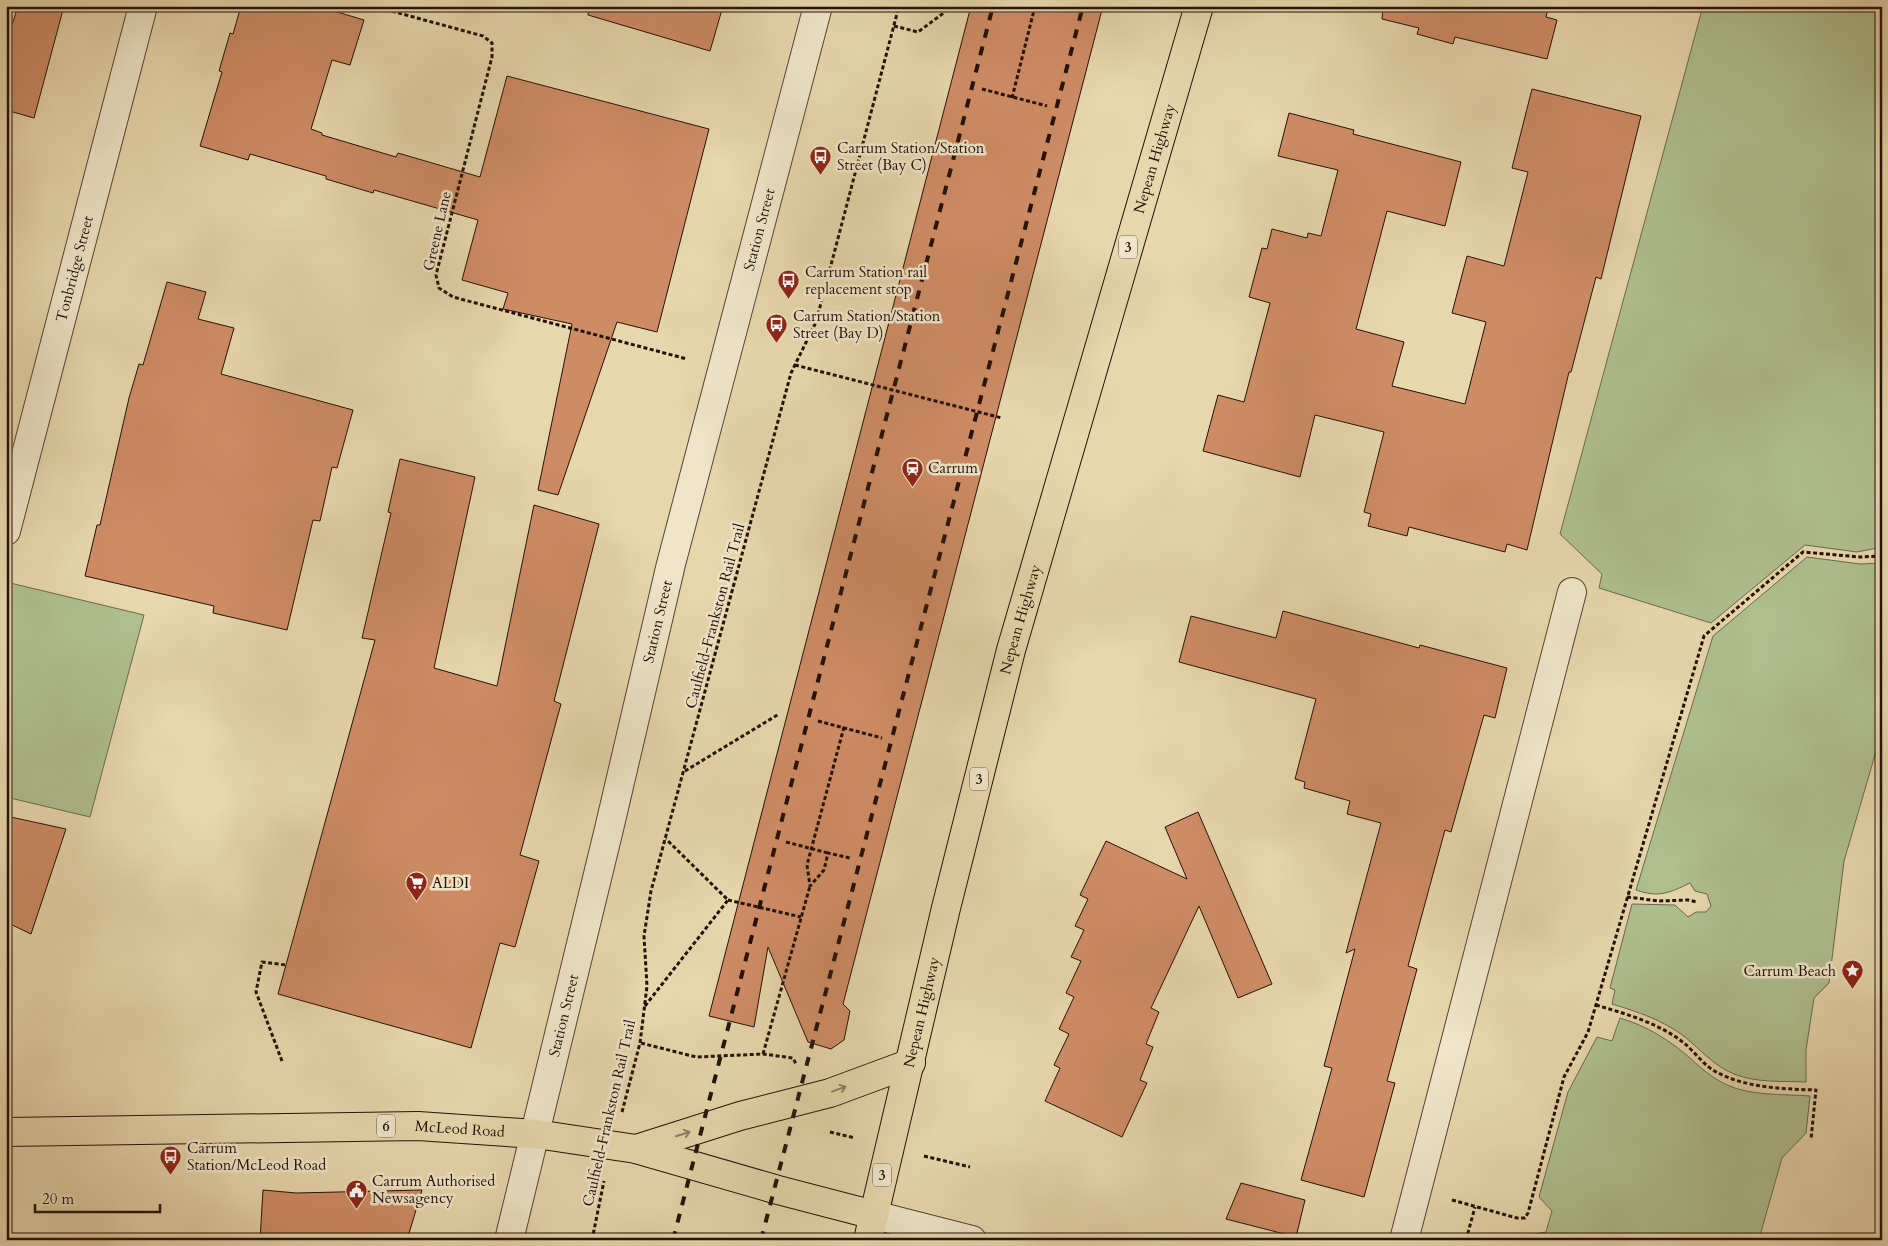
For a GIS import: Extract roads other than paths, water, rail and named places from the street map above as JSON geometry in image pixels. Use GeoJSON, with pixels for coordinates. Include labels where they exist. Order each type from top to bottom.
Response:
{"type":"FeatureCollection","features":[{"type":"Feature","properties":{"kind":"main road","name":"Nepean Highway"},"geometry":{"type":"LineString","coordinates":[[871,1227],[946,908],[1011,650],[1199,6]]}},
{"type":"Feature","properties":{"kind":"main road"},"geometry":{"type":"LineString","coordinates":[[625,1147],[830,1093],[911,1062]]}},
{"type":"Feature","properties":{"kind":"main road","name":"McLeod Road"},"geometry":{"type":"LineString","coordinates":[[6,1132],[418,1126],[536,1134],[625,1147],[778,1190],[871,1227]]}},
{"type":"Feature","properties":{"kind":"street","name":"Tonbridge Street"},"geometry":{"type":"LineString","coordinates":[[6,531],[143,6]]}},
{"type":"Feature","properties":{"kind":"street","name":"Station Street"},"geometry":{"type":"LineString","coordinates":[[509,1240],[536,1134],[671,564],[818,6]]}},
{"type":"Feature","properties":{"kind":"street"},"geometry":{"type":"LineString","coordinates":[[1404,1240],[1572,592]]}},
{"type":"Feature","properties":{"kind":"street"},"geometry":{"type":"LineString","coordinates":[[871,1227],[972,1240]]}},
{"type":"Feature","properties":{"kind":"railway"},"geometry":{"type":"LineString","coordinates":[[673,1240],[993,6]]}},
{"type":"Feature","properties":{"kind":"railway"},"geometry":{"type":"LineString","coordinates":[[761,1240],[1083,6]]}},
{"type":"Feature","properties":{"kind":"place","name":"Carrum Station/Station Street (Bay C)"},"geometry":{"type":"Point","coordinates":[821,176]}},
{"type":"Feature","properties":{"kind":"place","name":"Carrum Station rail replacement stop"},"geometry":{"type":"Point","coordinates":[789,300]}},
{"type":"Feature","properties":{"kind":"place","name":"Carrum Station/Station Street (Bay D)"},"geometry":{"type":"Point","coordinates":[777,344]}},
{"type":"Feature","properties":{"kind":"place","name":"Carrum"},"geometry":{"type":"Point","coordinates":[912,487]}},
{"type":"Feature","properties":{"kind":"place","name":"ALDI"},"geometry":{"type":"Point","coordinates":[416,902]}},
{"type":"Feature","properties":{"kind":"place","name":"Carrum Beach"},"geometry":{"type":"Point","coordinates":[1852,990]}},
{"type":"Feature","properties":{"kind":"place","name":"Carrum Station/McLeod Road"},"geometry":{"type":"Point","coordinates":[171,1176]}},
{"type":"Feature","properties":{"kind":"place","name":"Carrum Authorised Newsagency"},"geometry":{"type":"Point","coordinates":[356,1209]}}]}
